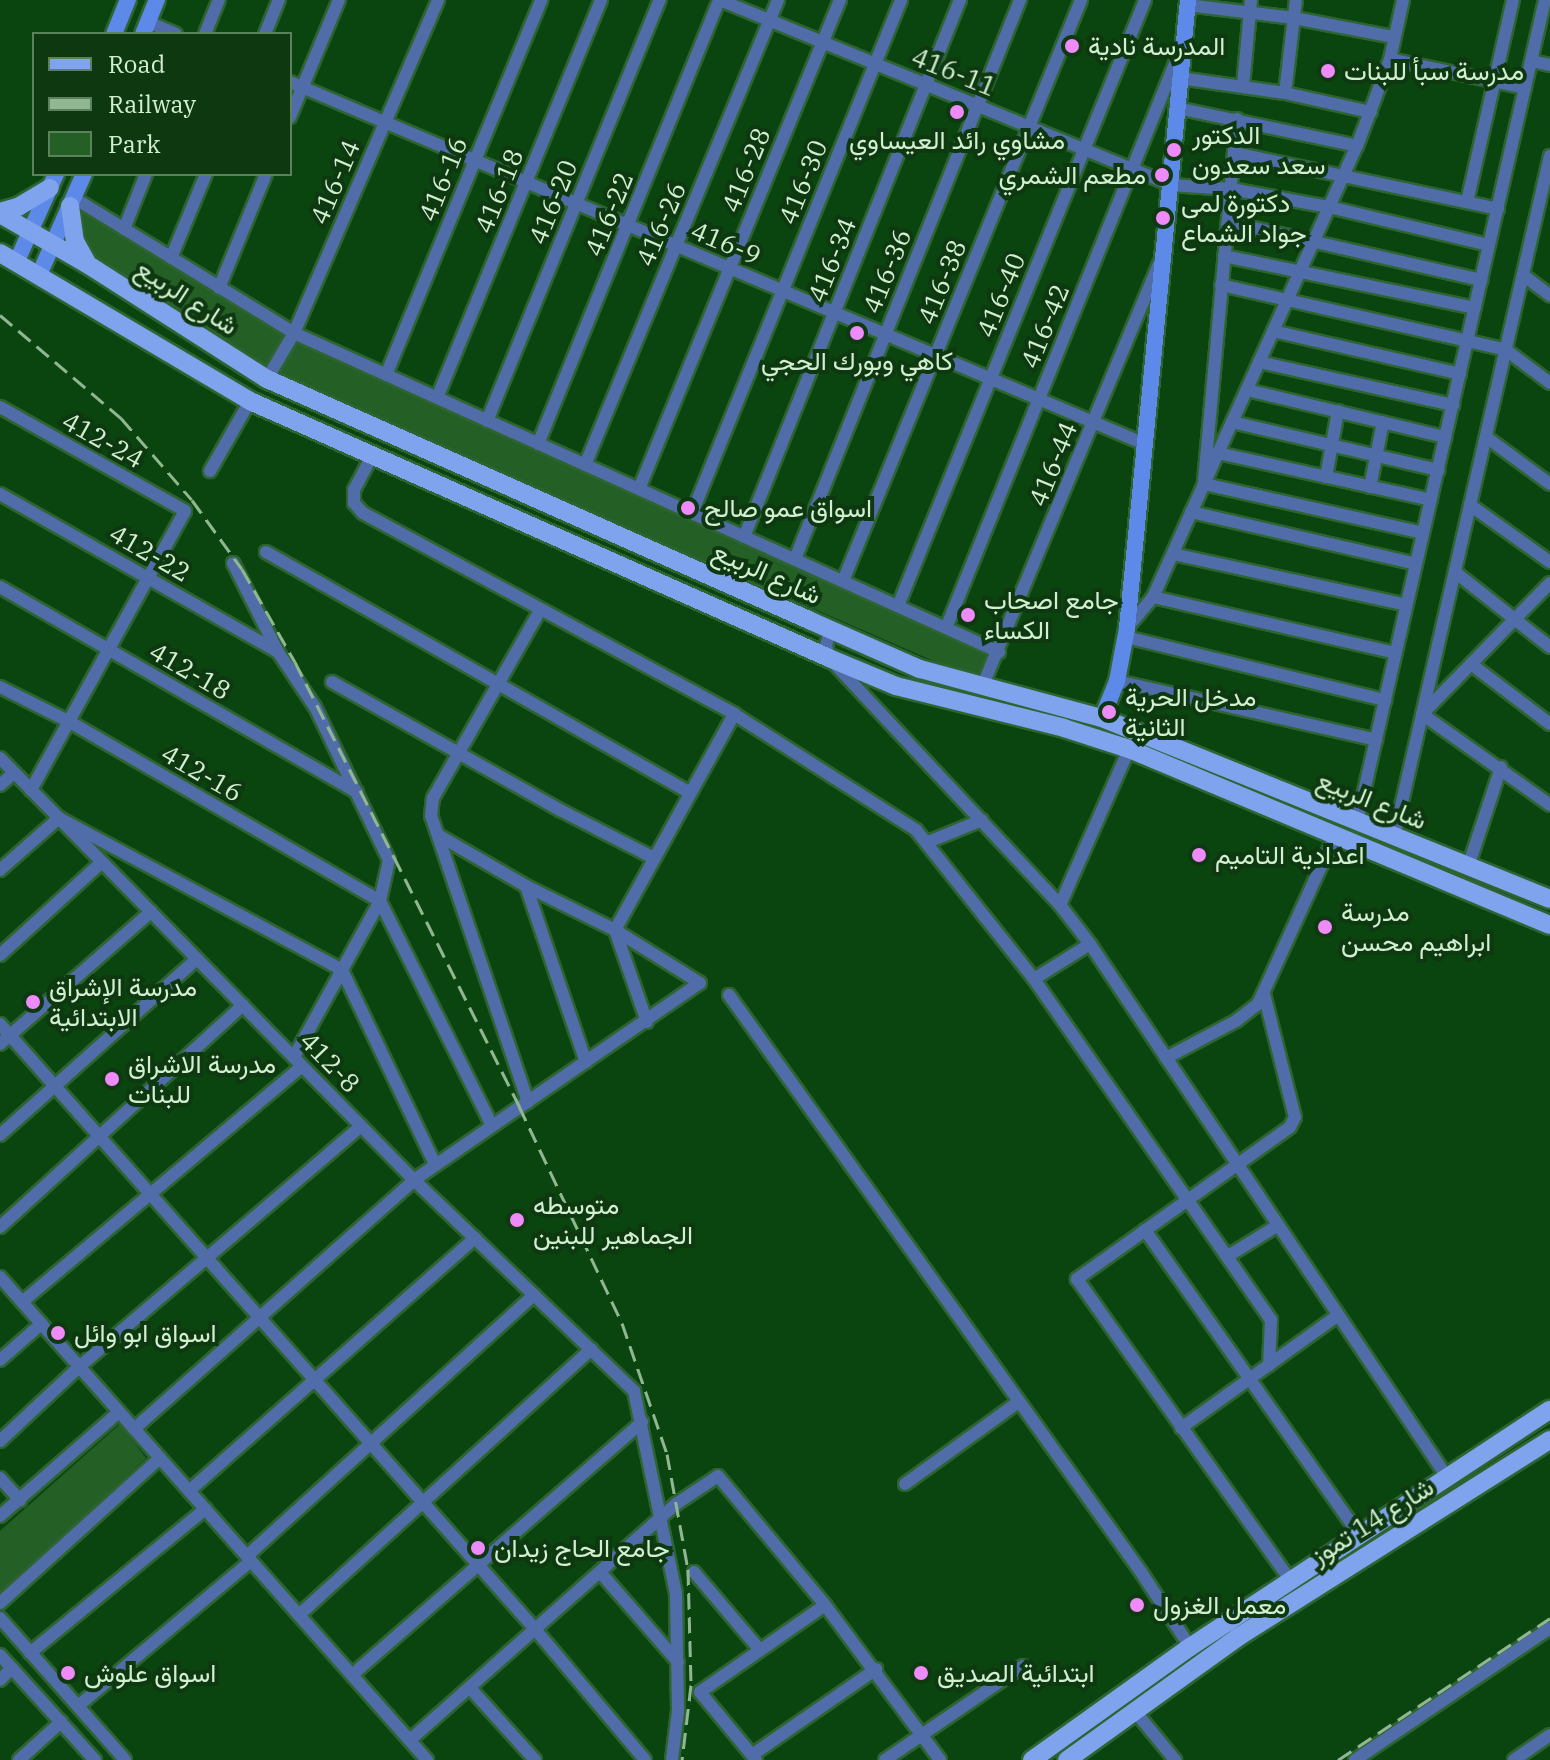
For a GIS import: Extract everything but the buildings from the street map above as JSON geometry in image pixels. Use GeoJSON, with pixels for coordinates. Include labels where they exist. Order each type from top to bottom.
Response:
{"type":"FeatureCollection","features":[{"type":"Feature","properties":{"kind":"main road"},"geometry":{"type":"LineString","coordinates":[[0,213],[18,207],[53,181]]}},
{"type":"Feature","properties":{"kind":"main road"},"geometry":{"type":"LineString","coordinates":[[72,202],[75,241],[87,264]]}},
{"type":"Feature","properties":{"kind":"main road","name":"شارع الربيع"},"geometry":{"type":"LineString","coordinates":[[0,213],[87,264],[267,379],[920,669],[1102,718],[1550,899]]}},
{"type":"Feature","properties":{"kind":"main road","name":"شارع الربيع"},"geometry":{"type":"LineString","coordinates":[[8,258],[250,401],[829,658],[896,686],[1064,728],[1129,749],[1550,925]]}},
{"type":"Feature","properties":{"kind":"main road"},"geometry":{"type":"LineString","coordinates":[[1476,870],[1512,895],[1550,912]]}},
{"type":"Feature","properties":{"kind":"main road","name":"شارع 14 تموز"},"geometry":{"type":"LineString","coordinates":[[1032,1760],[1190,1647],[1550,1410]]}},
{"type":"Feature","properties":{"kind":"main road"},"geometry":{"type":"LineString","coordinates":[[1380,1522],[1405,1516],[1440,1499],[1550,1424]]}},
{"type":"Feature","properties":{"kind":"main road","name":"شارع 14 تموز"},"geometry":{"type":"LineString","coordinates":[[1067,1760],[1238,1637],[1550,1440]]}},
{"type":"Feature","properties":{"kind":"street"},"geometry":{"type":"LineString","coordinates":[[115,32],[128,0]]}},
{"type":"Feature","properties":{"kind":"street"},"geometry":{"type":"LineString","coordinates":[[157,0],[145,28],[166,32]]}},
{"type":"Feature","properties":{"kind":"street"},"geometry":{"type":"LineString","coordinates":[[206,32],[219,0]]}},
{"type":"Feature","properties":{"kind":"street"},"geometry":{"type":"LineString","coordinates":[[266,32],[279,0]]}},
{"type":"Feature","properties":{"kind":"street"},"geometry":{"type":"LineString","coordinates":[[292,106],[296,85],[339,0]]}},
{"type":"Feature","properties":{"kind":"street","name":"416-14"},"geometry":{"type":"LineString","coordinates":[[267,379],[294,333],[438,0]]}},
{"type":"Feature","properties":{"kind":"street","name":"416-16"},"geometry":{"type":"LineString","coordinates":[[386,375],[541,0]]}},
{"type":"Feature","properties":{"kind":"street","name":"416-18"},"geometry":{"type":"LineString","coordinates":[[437,398],[601,0]]}},
{"type":"Feature","properties":{"kind":"street","name":"416-20"},"geometry":{"type":"LineString","coordinates":[[487,421],[660,0]]}},
{"type":"Feature","properties":{"kind":"street","name":"416-11"},"geometry":{"type":"LineString","coordinates":[[720,0],[1170,185],[1231,189],[1329,207],[1489,245]]}},
{"type":"Feature","properties":{"kind":"street","name":"416-22"},"geometry":{"type":"LineString","coordinates":[[538,444],[720,0]]}},
{"type":"Feature","properties":{"kind":"street","name":"416-26"},"geometry":{"type":"LineString","coordinates":[[585,465],[778,0]]}},
{"type":"Feature","properties":{"kind":"street","name":"416-28"},"geometry":{"type":"LineString","coordinates":[[639,489],[840,0]]}},
{"type":"Feature","properties":{"kind":"street","name":"416-30"},"geometry":{"type":"LineString","coordinates":[[692,513],[901,0]]}},
{"type":"Feature","properties":{"kind":"street","name":"416-34"},"geometry":{"type":"LineString","coordinates":[[744,537],[960,0]]}},
{"type":"Feature","properties":{"kind":"street","name":"416-36"},"geometry":{"type":"LineString","coordinates":[[795,559],[1020,0]]}},
{"type":"Feature","properties":{"kind":"street","name":"416-38"},"geometry":{"type":"LineString","coordinates":[[843,581],[1081,0]]}},
{"type":"Feature","properties":{"kind":"street","name":"416-40"},"geometry":{"type":"LineString","coordinates":[[898,606],[1145,0]]}},
{"type":"Feature","properties":{"kind":"street"},"geometry":{"type":"LineString","coordinates":[[1285,93],[1296,0]]}},
{"type":"Feature","properties":{"kind":"street"},"geometry":{"type":"LineString","coordinates":[[1126,633],[1153,597],[1357,146],[1390,59],[1403,0]]}},
{"type":"Feature","properties":{"kind":"street"},"geometry":{"type":"LineString","coordinates":[[1467,202],[1513,0]]}},
{"type":"Feature","properties":{"kind":"street"},"geometry":{"type":"LineString","coordinates":[[1357,822],[1545,0]]}},
{"type":"Feature","properties":{"kind":"street"},"geometry":{"type":"LineString","coordinates":[[1102,718],[1117,681],[1126,633],[1188,2],[1250,6],[1294,18],[1394,37]]}},
{"type":"Feature","properties":{"kind":"street"},"geometry":{"type":"LineString","coordinates":[[1243,86],[1250,6]]}},
{"type":"Feature","properties":{"kind":"street","name":"416-42"},"geometry":{"type":"LineString","coordinates":[[946,628],[1184,40]]}},
{"type":"Feature","properties":{"kind":"street"},"geometry":{"type":"LineString","coordinates":[[1390,59],[1525,88]]}},
{"type":"Feature","properties":{"kind":"street"},"geometry":{"type":"LineString","coordinates":[[1531,61],[1550,65]]}},
{"type":"Feature","properties":{"kind":"street"},"geometry":{"type":"LineString","coordinates":[[1180,78],[1285,93],[1371,112]]}},
{"type":"Feature","properties":{"kind":"street","name":"416-9"},"geometry":{"type":"LineString","coordinates":[[296,85],[1145,444]]}},
{"type":"Feature","properties":{"kind":"street"},"geometry":{"type":"LineString","coordinates":[[1177,108],[1357,146]]}},
{"type":"Feature","properties":{"kind":"street"},"geometry":{"type":"LineString","coordinates":[[1204,484],[1237,119]]}},
{"type":"Feature","properties":{"kind":"street"},"geometry":{"type":"LineString","coordinates":[[1235,153],[1498,209]]}},
{"type":"Feature","properties":{"kind":"street"},"geometry":{"type":"LineString","coordinates":[[1394,837],[1523,275],[1545,203],[1550,156]]}},
{"type":"Feature","properties":{"kind":"street"},"geometry":{"type":"LineString","coordinates":[[39,275],[83,176]]}},
{"type":"Feature","properties":{"kind":"street"},"geometry":{"type":"LineString","coordinates":[[124,229],[145,176]]}},
{"type":"Feature","properties":{"kind":"street"},"geometry":{"type":"LineString","coordinates":[[171,258],[205,176]]}},
{"type":"Feature","properties":{"kind":"street"},"geometry":{"type":"LineString","coordinates":[[219,288],[265,176]]}},
{"type":"Feature","properties":{"kind":"street"},"geometry":{"type":"LineString","coordinates":[[53,181],[60,199],[124,229],[294,333],[999,652]]}},
{"type":"Feature","properties":{"kind":"street"},"geometry":{"type":"LineString","coordinates":[[8,258],[31,231],[53,181]]}},
{"type":"Feature","properties":{"kind":"street"},"geometry":{"type":"LineString","coordinates":[[1228,222],[1481,280]]}},
{"type":"Feature","properties":{"kind":"street"},"geometry":{"type":"LineString","coordinates":[[1224,256],[1475,308]]}},
{"type":"Feature","properties":{"kind":"street","name":"416-44"},"geometry":{"type":"LineString","coordinates":[[982,687],[1162,257]]}},
{"type":"Feature","properties":{"kind":"street"},"geometry":{"type":"LineString","coordinates":[[1523,275],[1550,295]]}},
{"type":"Feature","properties":{"kind":"street"},"geometry":{"type":"LineString","coordinates":[[1221,285],[1506,350],[1550,383]]}},
{"type":"Feature","properties":{"kind":"street"},"geometry":{"type":"LineString","coordinates":[[1273,331],[1460,374]]}},
{"type":"Feature","properties":{"kind":"street"},"geometry":{"type":"LineString","coordinates":[[1259,362],[1453,405]]}},
{"type":"Feature","properties":{"kind":"street"},"geometry":{"type":"LineString","coordinates":[[1247,390],[1445,437]]}},
{"type":"Feature","properties":{"kind":"street"},"geometry":{"type":"LineString","coordinates":[[210,471],[250,401]]}},
{"type":"Feature","properties":{"kind":"street","name":"412-24"},"geometry":{"type":"LineString","coordinates":[[0,407],[185,511],[149,578]]}},
{"type":"Feature","properties":{"kind":"street"},"geometry":{"type":"LineString","coordinates":[[1326,477],[1338,411]]}},
{"type":"Feature","properties":{"kind":"street"},"geometry":{"type":"LineString","coordinates":[[1232,422],[1438,470]]}},
{"type":"Feature","properties":{"kind":"street"},"geometry":{"type":"LineString","coordinates":[[1370,487],[1383,422]]}},
{"type":"Feature","properties":{"kind":"street"},"geometry":{"type":"LineString","coordinates":[[1486,437],[1550,484]]}},
{"type":"Feature","properties":{"kind":"street"},"geometry":{"type":"LineString","coordinates":[[1218,453],[1431,500]]}},
{"type":"Feature","properties":{"kind":"street"},"geometry":{"type":"LineString","coordinates":[[373,454],[354,490],[354,503],[363,513],[539,612],[734,714],[905,821],[928,842],[1034,979],[1271,1320],[1269,1365]]}},
{"type":"Feature","properties":{"kind":"street"},"geometry":{"type":"LineString","coordinates":[[1204,484],[1423,533]]}},
{"type":"Feature","properties":{"kind":"street","name":"412-22"},"geometry":{"type":"LineString","coordinates":[[0,494],[278,652]]}},
{"type":"Feature","properties":{"kind":"street"},"geometry":{"type":"LineString","coordinates":[[1470,505],[1550,562]]}},
{"type":"Feature","properties":{"kind":"street"},"geometry":{"type":"LineString","coordinates":[[1191,512],[1416,564]]}},
{"type":"Feature","properties":{"kind":"street"},"geometry":{"type":"LineString","coordinates":[[266,552],[690,793]]}},
{"type":"Feature","properties":{"kind":"street"},"geometry":{"type":"LineString","coordinates":[[1173,554],[1407,605]]}},
{"type":"Feature","properties":{"kind":"street"},"geometry":{"type":"LineString","coordinates":[[22,1302],[298,1062],[342,970],[380,901],[388,854],[315,707],[278,652],[233,563]]}},
{"type":"Feature","properties":{"kind":"street"},"geometry":{"type":"LineString","coordinates":[[1455,572],[1550,647]]}},
{"type":"Feature","properties":{"kind":"street"},"geometry":{"type":"LineString","coordinates":[[31,790],[149,578]]}},
{"type":"Feature","properties":{"kind":"street"},"geometry":{"type":"LineString","coordinates":[[1422,714],[1550,583]]}},
{"type":"Feature","properties":{"kind":"street","name":"412-18"},"geometry":{"type":"LineString","coordinates":[[0,587],[357,792]]}},
{"type":"Feature","properties":{"kind":"street"},"geometry":{"type":"LineString","coordinates":[[1153,597],[1396,653]]}},
{"type":"Feature","properties":{"kind":"street"},"geometry":{"type":"LineString","coordinates":[[528,1102],[431,816],[433,798],[539,612]]}},
{"type":"Feature","properties":{"kind":"street"},"geometry":{"type":"LineString","coordinates":[[831,628],[826,645],[829,658],[1060,905],[1090,944],[1235,1165],[1447,1477]]}},
{"type":"Feature","properties":{"kind":"street"},"geometry":{"type":"LineString","coordinates":[[1126,633],[1385,700]]}},
{"type":"Feature","properties":{"kind":"street"},"geometry":{"type":"LineString","coordinates":[[1471,664],[1550,724]]}},
{"type":"Feature","properties":{"kind":"street"},"geometry":{"type":"LineString","coordinates":[[1117,681],[1376,740]]}},
{"type":"Feature","properties":{"kind":"street"},"geometry":{"type":"LineString","coordinates":[[332,682],[560,810],[652,857]]}},
{"type":"Feature","properties":{"kind":"street","name":"412-16"},"geometry":{"type":"LineString","coordinates":[[0,687],[70,722],[380,901]]}},
{"type":"Feature","properties":{"kind":"street"},"geometry":{"type":"LineString","coordinates":[[647,1022],[615,930],[652,857],[734,714]]}},
{"type":"Feature","properties":{"kind":"street"},"geometry":{"type":"LineString","coordinates":[[1422,714],[1501,767],[1550,805]]}},
{"type":"Feature","properties":{"kind":"street"},"geometry":{"type":"LineString","coordinates":[[1060,905],[1129,749]]}},
{"type":"Feature","properties":{"kind":"street","name":"412-8"},"geometry":{"type":"LineString","coordinates":[[0,758],[414,1180],[634,1391],[642,1422]]}},
{"type":"Feature","properties":{"kind":"street"},"geometry":{"type":"LineString","coordinates":[[1476,870],[1501,767]]}},
{"type":"Feature","properties":{"kind":"street"},"geometry":{"type":"LineString","coordinates":[[0,785],[14,773]]}},
{"type":"Feature","properties":{"kind":"street"},"geometry":{"type":"LineString","coordinates":[[0,870],[59,818],[342,970],[435,1164]]}},
{"type":"Feature","properties":{"kind":"street"},"geometry":{"type":"LineString","coordinates":[[928,842],[982,820]]}},
{"type":"Feature","properties":{"kind":"street"},"geometry":{"type":"LineString","coordinates":[[134,1429],[414,1180],[700,983],[615,930],[526,886],[438,835]]}},
{"type":"Feature","properties":{"kind":"street"},"geometry":{"type":"LineString","coordinates":[[1166,1058],[1246,1015],[1264,994],[1335,836]]}},
{"type":"Feature","properties":{"kind":"street"},"geometry":{"type":"LineString","coordinates":[[0,955],[102,862]]}},
{"type":"Feature","properties":{"kind":"street"},"geometry":{"type":"LineString","coordinates":[[526,886],[586,1062]]}},
{"type":"Feature","properties":{"kind":"street"},"geometry":{"type":"LineString","coordinates":[[380,901],[492,1126]]}},
{"type":"Feature","properties":{"kind":"street"},"geometry":{"type":"LineString","coordinates":[[5,1040],[151,912]]}},
{"type":"Feature","properties":{"kind":"street"},"geometry":{"type":"LineString","coordinates":[[1034,979],[1090,944]]}},
{"type":"Feature","properties":{"kind":"street"},"geometry":{"type":"LineString","coordinates":[[0,1135],[197,959]]}},
{"type":"Feature","properties":{"kind":"street"},"geometry":{"type":"LineString","coordinates":[[1264,994],[1295,1117],[1290,1127],[1077,1279],[1290,1580]]}},
{"type":"Feature","properties":{"kind":"street"},"geometry":{"type":"LineString","coordinates":[[729,995],[1017,1403],[1141,1572],[1190,1647]]}},
{"type":"Feature","properties":{"kind":"street"},"geometry":{"type":"LineString","coordinates":[[0,1227],[243,1005]]}},
{"type":"Feature","properties":{"kind":"street"},"geometry":{"type":"LineString","coordinates":[[0,1024],[5,1040],[56,1087],[480,1566],[645,1760]]}},
{"type":"Feature","properties":{"kind":"street"},"geometry":{"type":"LineString","coordinates":[[0,1441],[79,1367],[361,1126]]}},
{"type":"Feature","properties":{"kind":"street"},"geometry":{"type":"LineString","coordinates":[[1228,1256],[1277,1226]]}},
{"type":"Feature","properties":{"kind":"street"},"geometry":{"type":"LineString","coordinates":[[1145,1230],[1359,1535]]}},
{"type":"Feature","properties":{"kind":"street"},"geometry":{"type":"LineString","coordinates":[[189,1491],[475,1238]]}},
{"type":"Feature","properties":{"kind":"street"},"geometry":{"type":"LineString","coordinates":[[0,1277],[427,1760]]}},
{"type":"Feature","properties":{"kind":"street"},"geometry":{"type":"LineString","coordinates":[[78,1706],[249,1559],[534,1295]]}},
{"type":"Feature","properties":{"kind":"street"},"geometry":{"type":"LineString","coordinates":[[1181,1428],[1338,1315]]}},
{"type":"Feature","properties":{"kind":"street"},"geometry":{"type":"LineString","coordinates":[[0,1360],[41,1324]]}},
{"type":"Feature","properties":{"kind":"street"},"geometry":{"type":"LineString","coordinates":[[299,1615],[591,1349]]}},
{"type":"Feature","properties":{"kind":"street"},"geometry":{"type":"LineString","coordinates":[[905,1484],[1017,1403]]}},
{"type":"Feature","properties":{"kind":"street"},"geometry":{"type":"LineString","coordinates":[[0,1516],[119,1412]]}},
{"type":"Feature","properties":{"kind":"street"},"geometry":{"type":"LineString","coordinates":[[352,1675],[642,1422],[676,1594],[678,1711],[672,1760]]}},
{"type":"Feature","properties":{"kind":"street"},"geometry":{"type":"LineString","coordinates":[[0,1603],[160,1458]]}},
{"type":"Feature","properties":{"kind":"street"},"geometry":{"type":"LineString","coordinates":[[410,1740],[676,1504],[718,1476],[876,1669],[940,1760]]}},
{"type":"Feature","properties":{"kind":"street"},"geometry":{"type":"LineString","coordinates":[[0,1478],[20,1500]]}},
{"type":"Feature","properties":{"kind":"street"},"geometry":{"type":"LineString","coordinates":[[30,1653],[205,1509]]}},
{"type":"Feature","properties":{"kind":"street"},"geometry":{"type":"LineString","coordinates":[[600,1572],[678,1662]]}},
{"type":"Feature","properties":{"kind":"street"},"geometry":{"type":"LineString","coordinates":[[694,1572],[760,1650]]}},
{"type":"Feature","properties":{"kind":"street"},"geometry":{"type":"LineString","coordinates":[[825,1605],[700,1692],[754,1758],[876,1669]]}},
{"type":"Feature","properties":{"kind":"street"},"geometry":{"type":"LineString","coordinates":[[0,1618],[125,1760]]}},
{"type":"Feature","properties":{"kind":"street"},"geometry":{"type":"LineString","coordinates":[[1355,1760],[1550,1628]]}},
{"type":"Feature","properties":{"kind":"street"},"geometry":{"type":"LineString","coordinates":[[0,1655],[95,1760]]}},
{"type":"Feature","properties":{"kind":"street"},"geometry":{"type":"LineString","coordinates":[[885,1760],[1023,1666]]}},
{"type":"Feature","properties":{"kind":"street"},"geometry":{"type":"LineString","coordinates":[[0,1680],[12,1668]]}},
{"type":"Feature","properties":{"kind":"street"},"geometry":{"type":"LineString","coordinates":[[470,1688],[535,1760]]}},
{"type":"Feature","properties":{"kind":"street"},"geometry":{"type":"LineString","coordinates":[[1134,1710],[1175,1760]]}},
{"type":"Feature","properties":{"kind":"street"},"geometry":{"type":"LineString","coordinates":[[19,1760],[61,1722]]}},
{"type":"Feature","properties":{"kind":"street"},"geometry":{"type":"LineString","coordinates":[[1514,1760],[1550,1735]]}},
{"type":"Feature","properties":{"kind":"green space"},"geometry":{"type":"Polygon","coordinates":[[[75,202],[285,333],[996,653],[982,682],[267,371],[90,260],[78,242],[75,202]]]}},
{"type":"Feature","properties":{"kind":"green space"},"geometry":{"type":"Polygon","coordinates":[[[120,1424],[146,1458],[0,1596],[0,1531],[120,1424]]]}},
{"type":"Feature","properties":{"kind":"railway"},"geometry":{"type":"LineString","coordinates":[[0,315],[121,418],[192,500],[242,569],[295,662],[394,857],[519,1106],[622,1323],[667,1454],[688,1569],[691,1685],[682,1760]]}},
{"type":"Feature","properties":{"kind":"railway"},"geometry":{"type":"LineString","coordinates":[[1338,1760],[1550,1618]]}},
{"type":"Feature","properties":{"kind":"place","name":"المدرسة نادية"},"geometry":{"type":"Point","coordinates":[1072,46]}},
{"type":"Feature","properties":{"kind":"place","name":"مدرسة سبأ للبنات"},"geometry":{"type":"Point","coordinates":[1328,71]}},
{"type":"Feature","properties":{"kind":"place","name":"مشاوي رائد العيساوي"},"geometry":{"type":"Point","coordinates":[957,112]}},
{"type":"Feature","properties":{"kind":"place","name":"الدكتور سعد سعدون"},"geometry":{"type":"Point","coordinates":[1174,150]}},
{"type":"Feature","properties":{"kind":"place","name":"مطعم الشمري"},"geometry":{"type":"Point","coordinates":[1162,175]}},
{"type":"Feature","properties":{"kind":"place","name":"دكتورة لمى جواد الشماع"},"geometry":{"type":"Point","coordinates":[1163,218]}},
{"type":"Feature","properties":{"kind":"place","name":"كاهي وبورك الحجي"},"geometry":{"type":"Point","coordinates":[857,333]}},
{"type":"Feature","properties":{"kind":"place","name":"اسواق عمو صالح"},"geometry":{"type":"Point","coordinates":[688,508]}},
{"type":"Feature","properties":{"kind":"place","name":"جامع اصحاب الکساء"},"geometry":{"type":"Point","coordinates":[968,615]}},
{"type":"Feature","properties":{"kind":"place","name":"مدخل الحرية الثانية"},"geometry":{"type":"Point","coordinates":[1109,712]}},
{"type":"Feature","properties":{"kind":"place","name":"اعدادية التاميم"},"geometry":{"type":"Point","coordinates":[1199,855]}},
{"type":"Feature","properties":{"kind":"place","name":"مدرسة ابراهيم محسن"},"geometry":{"type":"Point","coordinates":[1325,927]}},
{"type":"Feature","properties":{"kind":"place","name":"مدرسة الإشراق الابتدائية"},"geometry":{"type":"Point","coordinates":[33,1002]}},
{"type":"Feature","properties":{"kind":"place","name":"مدرسة الاشراق للبنات"},"geometry":{"type":"Point","coordinates":[112,1079]}},
{"type":"Feature","properties":{"kind":"place","name":"متوسطه الجماهير للبنين"},"geometry":{"type":"Point","coordinates":[517,1220]}},
{"type":"Feature","properties":{"kind":"place","name":"اسواق ابو وائل"},"geometry":{"type":"Point","coordinates":[58,1333]}},
{"type":"Feature","properties":{"kind":"place","name":"جامع الحاج زيدان"},"geometry":{"type":"Point","coordinates":[478,1548]}},
{"type":"Feature","properties":{"kind":"place","name":"معمل الغزول"},"geometry":{"type":"Point","coordinates":[1137,1605]}},
{"type":"Feature","properties":{"kind":"place","name":"اسواق علوش"},"geometry":{"type":"Point","coordinates":[68,1673]}},
{"type":"Feature","properties":{"kind":"place","name":"ابتدائية الصديق"},"geometry":{"type":"Point","coordinates":[921,1673]}}]}
